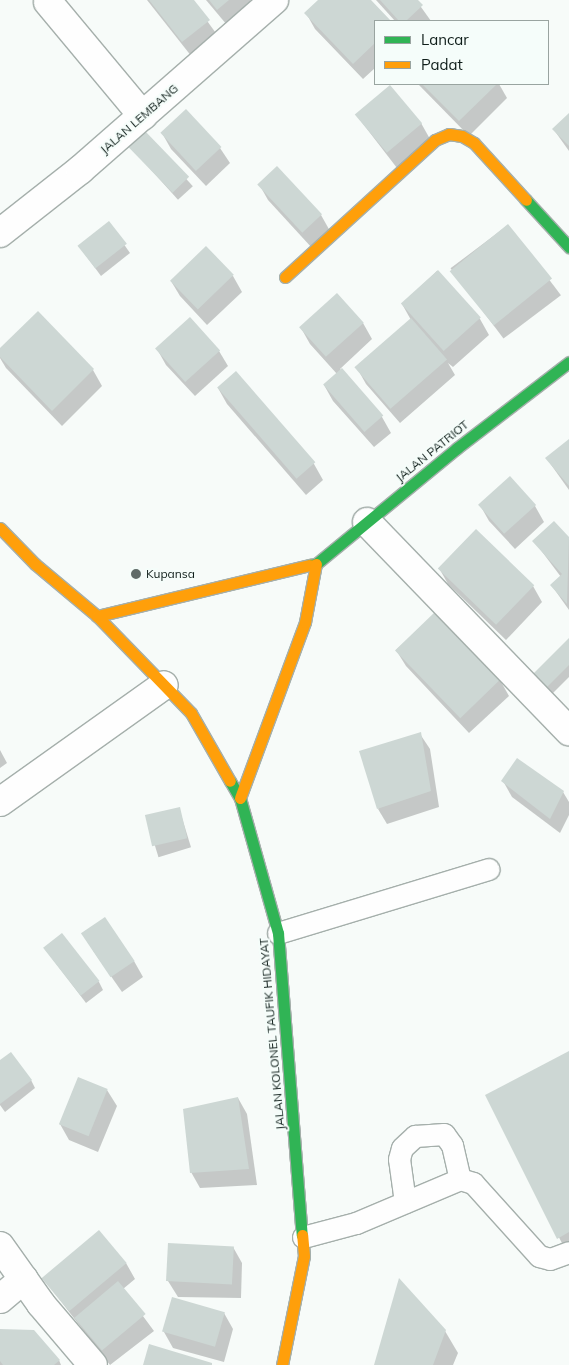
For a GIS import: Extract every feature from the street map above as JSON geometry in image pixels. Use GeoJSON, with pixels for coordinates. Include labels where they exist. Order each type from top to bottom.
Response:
{"type":"FeatureCollection","features":[{"type":"Feature","properties":{"kind":"main road"},"geometry":{"type":"LineString","coordinates":[[285,277],[435,140],[449,134],[462,136],[474,143],[569,247]]}},
{"type":"Feature","properties":{"kind":"main road","name":"JALAN PATRIOT"},"geometry":{"type":"LineString","coordinates":[[96,616],[316,564],[366,522],[569,362]]}},
{"type":"Feature","properties":{"kind":"main road","name":"JALAN KOLONEL TAUFIK HIDAYAT"},"geometry":{"type":"LineString","coordinates":[[0,528],[35,564],[96,616],[191,713],[240,798],[278,932],[303,1237],[304,1256],[282,1365]]}},
{"type":"Feature","properties":{"kind":"main road"},"geometry":{"type":"LineString","coordinates":[[240,798],[305,622],[316,564]]}},
{"type":"Feature","properties":{"kind":"street","name":"JALAN LEMBANG"},"geometry":{"type":"LineString","coordinates":[[0,233],[143,116],[274,0]]}},
{"type":"Feature","properties":{"kind":"street"},"geometry":{"type":"LineString","coordinates":[[48,2],[143,116]]}},
{"type":"Feature","properties":{"kind":"street"},"geometry":{"type":"LineString","coordinates":[[366,522],[569,732]]}},
{"type":"Feature","properties":{"kind":"street"},"geometry":{"type":"LineString","coordinates":[[0,802],[164,685]]}},
{"type":"Feature","properties":{"kind":"street"},"geometry":{"type":"LineString","coordinates":[[0,1246],[40,1304],[93,1365]]}},
{"type":"Feature","properties":{"kind":"street"},"geometry":{"type":"LineString","coordinates":[[0,1299],[24,1279]]}},
{"type":"Feature","properties":{"kind":"lane"},"geometry":{"type":"LineString","coordinates":[[278,932],[488,869]]}},
{"type":"Feature","properties":{"kind":"lane"},"geometry":{"type":"LineString","coordinates":[[406,1202],[399,1159],[402,1148],[415,1136],[444,1134],[452,1145],[460,1179]]}},
{"type":"Feature","properties":{"kind":"lane"},"geometry":{"type":"LineString","coordinates":[[303,1237],[356,1223],[460,1179],[473,1183],[539,1256],[550,1259],[569,1252]]}},
{"type":"Feature","properties":{"kind":"building"},"geometry":{"type":"Polygon","coordinates":[[[149,0],[194,0],[210,20],[182,42],[149,0]]]}},
{"type":"Feature","properties":{"kind":"building"},"geometry":{"type":"Polygon","coordinates":[[[209,0],[229,0],[217,10],[209,0]]]}},
{"type":"Feature","properties":{"kind":"building"},"geometry":{"type":"Polygon","coordinates":[[[318,0],[371,0],[390,20],[374,20],[374,44],[353,64],[304,13],[318,0]]]}},
{"type":"Feature","properties":{"kind":"building"},"geometry":{"type":"Polygon","coordinates":[[[380,0],[418,0],[423,5],[407,20],[398,20],[380,0]]]}},
{"type":"Feature","properties":{"kind":"building"},"geometry":{"type":"Polygon","coordinates":[[[390,85],[422,123],[387,153],[355,115],[390,85]]]}},
{"type":"Feature","properties":{"kind":"building"},"geometry":{"type":"Polygon","coordinates":[[[423,85],[496,85],[459,121],[423,85]]]}},
{"type":"Feature","properties":{"kind":"building"},"geometry":{"type":"Polygon","coordinates":[[[186,109],[221,147],[196,171],[160,133],[186,109]]]}},
{"type":"Feature","properties":{"kind":"building"},"geometry":{"type":"Polygon","coordinates":[[[569,113],[569,146],[552,129],[569,113]]]}},
{"type":"Feature","properties":{"kind":"building"},"geometry":{"type":"Polygon","coordinates":[[[144,130],[189,177],[173,193],[127,146],[144,130]]]}},
{"type":"Feature","properties":{"kind":"building"},"geometry":{"type":"Polygon","coordinates":[[[277,166],[322,214],[302,233],[257,184],[277,166]]]}},
{"type":"Feature","properties":{"kind":"building"},"geometry":{"type":"Polygon","coordinates":[[[109,221],[127,244],[95,268],[77,246],[109,221]]]}},
{"type":"Feature","properties":{"kind":"building"},"geometry":{"type":"Polygon","coordinates":[[[508,224],[552,278],[494,326],[450,271],[508,224]]]}},
{"type":"Feature","properties":{"kind":"building"},"geometry":{"type":"Polygon","coordinates":[[[206,246],[234,275],[198,310],[170,281],[206,246]]]}},
{"type":"Feature","properties":{"kind":"building"},"geometry":{"type":"Polygon","coordinates":[[[438,270],[481,318],[444,351],[401,303],[438,270]]]}},
{"type":"Feature","properties":{"kind":"building"},"geometry":{"type":"Polygon","coordinates":[[[337,293],[364,323],[326,357],[299,327],[337,293]]]}},
{"type":"Feature","properties":{"kind":"building"},"geometry":{"type":"Polygon","coordinates":[[[38,311],[94,369],[52,411],[0,357],[0,348],[38,311]]]}},
{"type":"Feature","properties":{"kind":"building"},"geometry":{"type":"Polygon","coordinates":[[[190,317],[220,350],[185,382],[155,348],[190,317]]]}},
{"type":"Feature","properties":{"kind":"building"},"geometry":{"type":"Polygon","coordinates":[[[411,318],[447,360],[390,409],[354,367],[411,318]]]}},
{"type":"Feature","properties":{"kind":"building"},"geometry":{"type":"Polygon","coordinates":[[[342,368],[383,416],[364,432],[323,384],[342,368]]]}},
{"type":"Feature","properties":{"kind":"building"},"geometry":{"type":"Polygon","coordinates":[[[236,371],[315,462],[297,479],[217,387],[236,371]]]}},
{"type":"Feature","properties":{"kind":"building"},"geometry":{"type":"Polygon","coordinates":[[[569,439],[569,486],[545,458],[569,439]]]}},
{"type":"Feature","properties":{"kind":"building"},"geometry":{"type":"Polygon","coordinates":[[[510,476],[536,505],[504,534],[478,505],[510,476]]]}},
{"type":"Feature","properties":{"kind":"building"},"geometry":{"type":"Polygon","coordinates":[[[554,521],[569,537],[567,604],[550,585],[562,574],[532,541],[554,521]]]}},
{"type":"Feature","properties":{"kind":"building"},"geometry":{"type":"Polygon","coordinates":[[[476,529],[534,585],[496,625],[438,569],[476,529]]]}},
{"type":"Feature","properties":{"kind":"building"},"geometry":{"type":"Polygon","coordinates":[[[436,611],[501,679],[460,718],[395,651],[436,611]]]}},
{"type":"Feature","properties":{"kind":"building"},"geometry":{"type":"Polygon","coordinates":[[[569,638],[569,665],[545,689],[531,676],[569,638]]]}},
{"type":"Feature","properties":{"kind":"building"},"geometry":{"type":"Polygon","coordinates":[[[421,732],[431,791],[377,809],[359,751],[421,732]]]}},
{"type":"Feature","properties":{"kind":"building"},"geometry":{"type":"Polygon","coordinates":[[[517,758],[564,791],[550,819],[501,781],[517,758]]]}},
{"type":"Feature","properties":{"kind":"building"},"geometry":{"type":"Polygon","coordinates":[[[180,807],[187,838],[152,846],[145,815],[180,807]]]}},
{"type":"Feature","properties":{"kind":"building"},"geometry":{"type":"Polygon","coordinates":[[[105,917],[135,961],[111,977],[81,933],[105,917]]]}},
{"type":"Feature","properties":{"kind":"building"},"geometry":{"type":"Polygon","coordinates":[[[62,933],[100,981],[81,996],[43,948],[62,933]]]}},
{"type":"Feature","properties":{"kind":"building"},"geometry":{"type":"Polygon","coordinates":[[[569,1051],[569,1232],[557,1239],[485,1095],[569,1051]]]}},
{"type":"Feature","properties":{"kind":"building"},"geometry":{"type":"Polygon","coordinates":[[[11,1052],[32,1080],[0,1104],[0,1060],[11,1052]]]}},
{"type":"Feature","properties":{"kind":"building"},"geometry":{"type":"Polygon","coordinates":[[[78,1077],[108,1089],[89,1136],[59,1124],[78,1077]]]}},
{"type":"Feature","properties":{"kind":"building"},"geometry":{"type":"Polygon","coordinates":[[[238,1097],[249,1169],[190,1173],[183,1109],[238,1097]]]}},
{"type":"Feature","properties":{"kind":"building"},"geometry":{"type":"Polygon","coordinates":[[[99,1230],[127,1263],[69,1311],[42,1278],[99,1230]]]}},
{"type":"Feature","properties":{"kind":"building"},"geometry":{"type":"Polygon","coordinates":[[[168,1243],[234,1246],[232,1284],[166,1281],[168,1243]]]}},
{"type":"Feature","properties":{"kind":"building"},"geometry":{"type":"Polygon","coordinates":[[[399,1278],[446,1330],[433,1365],[374,1365],[399,1278]]]}},
{"type":"Feature","properties":{"kind":"building"},"geometry":{"type":"Polygon","coordinates":[[[118,1281],[146,1314],[102,1351],[74,1318],[118,1281]]]}},
{"type":"Feature","properties":{"kind":"building"},"geometry":{"type":"Polygon","coordinates":[[[172,1297],[225,1312],[215,1347],[162,1332],[172,1297]]]}},
{"type":"Feature","properties":{"kind":"building"},"geometry":{"type":"Polygon","coordinates":[[[0,1329],[34,1330],[60,1360],[54,1365],[3,1365],[0,1361],[0,1329]]]}},
{"type":"Feature","properties":{"kind":"building"},"geometry":{"type":"Polygon","coordinates":[[[149,1344],[212,1363],[212,1365],[143,1365],[149,1344]]]}},
{"type":"Feature","properties":{"kind":"traffic: fast"},"geometry":{"type":"LineString","coordinates":[[526,200],[569,247]]}},
{"type":"Feature","properties":{"kind":"traffic: fast"},"geometry":{"type":"LineString","coordinates":[[310,565],[316,564],[457,448],[569,362]]}},
{"type":"Feature","properties":{"kind":"traffic: fast"},"geometry":{"type":"LineString","coordinates":[[230,781],[240,798],[278,933],[302,1235]]}},
{"type":"Feature","properties":{"kind":"traffic: slow"},"geometry":{"type":"LineString","coordinates":[[285,277],[435,140],[449,134],[462,136],[474,143],[526,200]]}},
{"type":"Feature","properties":{"kind":"traffic: slow"},"geometry":{"type":"LineString","coordinates":[[0,528],[35,564],[97,616],[191,713],[230,781]]}},
{"type":"Feature","properties":{"kind":"traffic: slow"},"geometry":{"type":"LineString","coordinates":[[240,798],[305,622],[316,564]]}},
{"type":"Feature","properties":{"kind":"traffic: slow"},"geometry":{"type":"LineString","coordinates":[[97,616],[310,565]]}},
{"type":"Feature","properties":{"kind":"traffic: slow"},"geometry":{"type":"LineString","coordinates":[[282,1365],[304,1256],[302,1235]]}},
{"type":"Feature","properties":{"kind":"place","name":"Kupansa"},"geometry":{"type":"Point","coordinates":[136,574]}}]}
